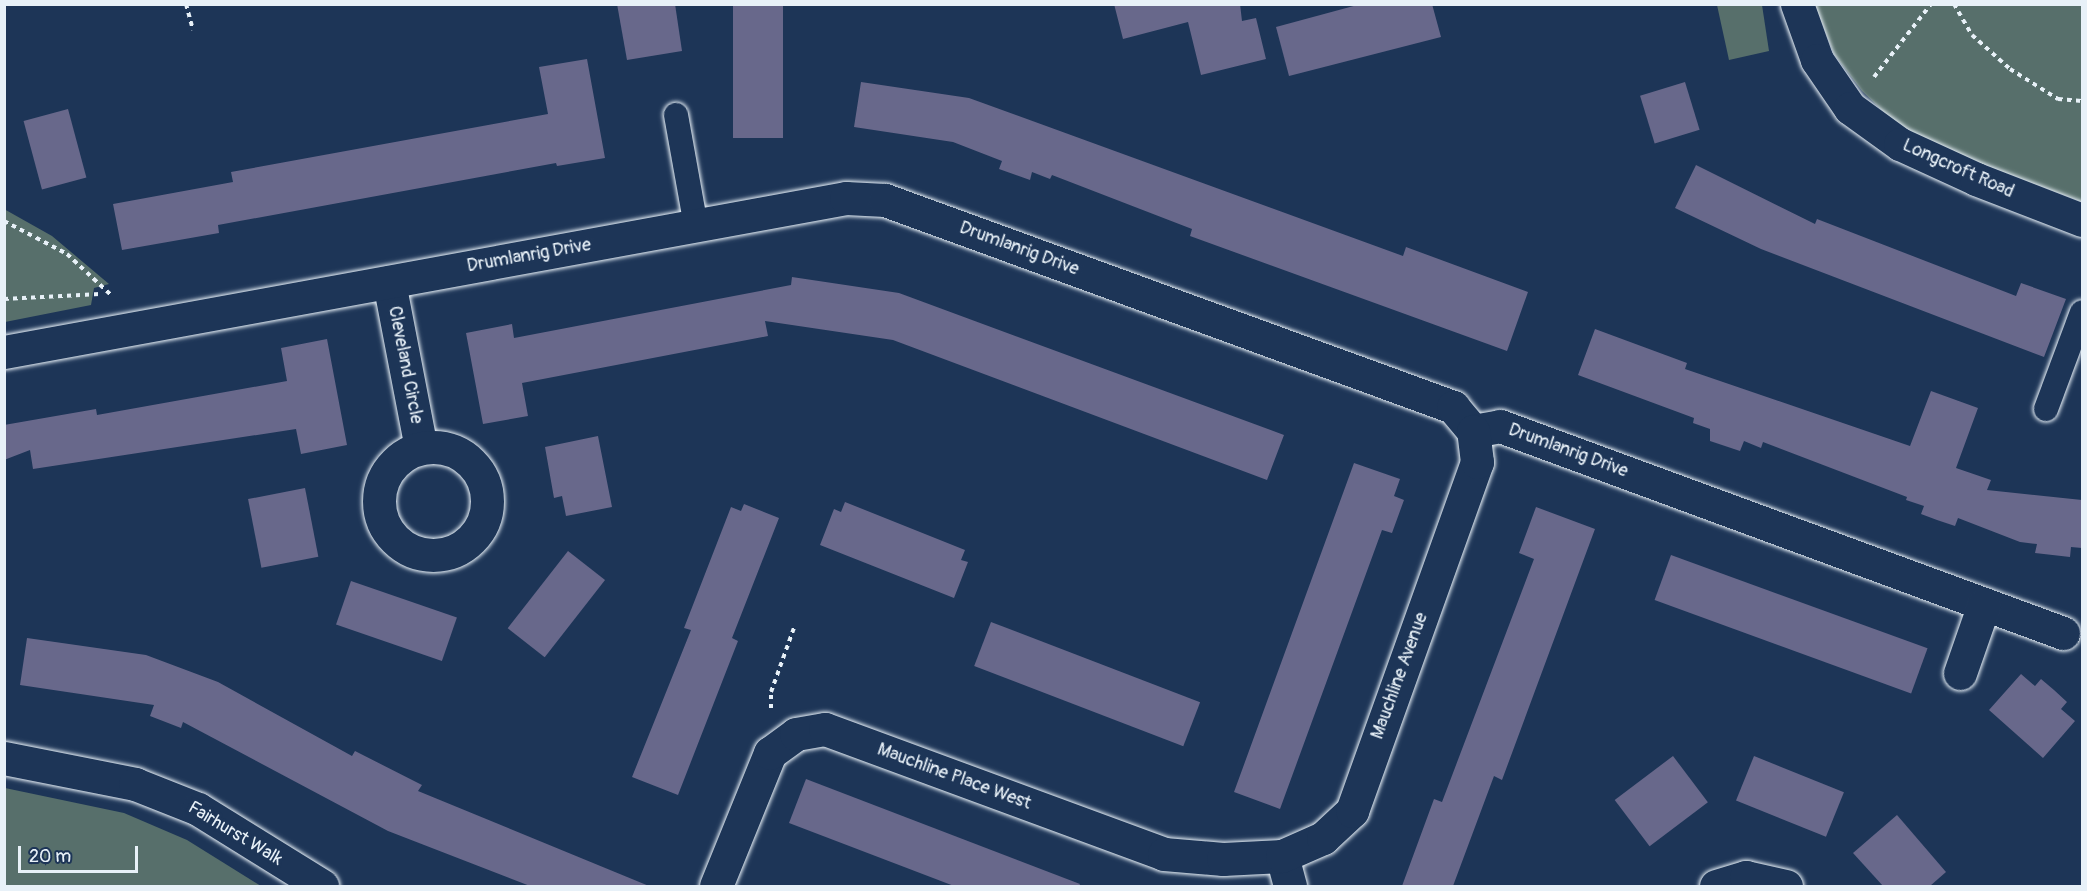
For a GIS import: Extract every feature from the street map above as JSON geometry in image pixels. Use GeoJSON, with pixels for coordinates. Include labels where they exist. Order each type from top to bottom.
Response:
{"type":"FeatureCollection","features":[{"type":"Feature","properties":{"kind":"street","name":"Longcroft Road"},"geometry":{"type":"LineString","coordinates":[[1797,4],[1817,60],[1850,108],[1900,144],[1976,179],[2082,220]]}},
{"type":"Feature","properties":{"kind":"street","name":"Drumlanrig Drive"},"geometry":{"type":"LineString","coordinates":[[4,352],[846,198],[885,200],[1453,407],[1473,431],[1500,426],[2063,633]]}},
{"type":"Feature","properties":{"kind":"street","name":"Cleveland Circle"},"geometry":{"type":"LineString","coordinates":[[389,282],[421,448]]}},
{"type":"Feature","properties":{"kind":"street","name":"Mauchline Avenue"},"geometry":{"type":"LineString","coordinates":[[1286,871],[1352,811],[1477,462],[1473,431]]}},
{"type":"Feature","properties":{"kind":"street"},"geometry":{"type":"LineString","coordinates":[[1960,673],[1984,604]]}},
{"type":"Feature","properties":{"kind":"street","name":"Mauchline Place West"},"geometry":{"type":"LineString","coordinates":[[770,753],[796,734],[825,729],[1164,854],[1223,859],[1286,871]]}},
{"type":"Feature","properties":{"kind":"street"},"geometry":{"type":"LineString","coordinates":[[716,886],[770,753]]}},
{"type":"Feature","properties":{"kind":"street","name":"Fairhurst Walk"},"geometry":{"type":"LineString","coordinates":[[4,758],[135,784],[198,809],[322,886]]}},
{"type":"Feature","properties":{"kind":"street"},"geometry":{"type":"LineString","coordinates":[[1716,886],[1746,877],[1786,886]]}},
{"type":"Feature","properties":{"kind":"lane"},"geometry":{"type":"LineString","coordinates":[[676,115],[696,226]]}},
{"type":"Feature","properties":{"kind":"lane"},"geometry":{"type":"LineString","coordinates":[[2046,409],[2082,312]]}},
{"type":"Feature","properties":{"kind":"path"},"geometry":{"type":"LineString","coordinates":[[186,4],[193,30]]}},
{"type":"Feature","properties":{"kind":"path"},"geometry":{"type":"LineString","coordinates":[[1850,108],[1931,4]]}},
{"type":"Feature","properties":{"kind":"path"},"geometry":{"type":"LineString","coordinates":[[1954,4],[1972,35],[2010,69],[2058,99],[2082,101]]}},
{"type":"Feature","properties":{"kind":"path"},"geometry":{"type":"LineString","coordinates":[[4,221],[67,254],[110,294]]}},
{"type":"Feature","properties":{"kind":"path"},"geometry":{"type":"LineString","coordinates":[[770,753],[771,692],[795,625]]}},
{"type":"Feature","properties":{"kind":"green space"},"geometry":{"type":"Polygon","coordinates":[[[1717,5],[1762,5],[1769,51],[1729,60],[1717,5]]]}},
{"type":"Feature","properties":{"kind":"green space"},"geometry":{"type":"Polygon","coordinates":[[[1815,5],[2082,5],[2082,202],[1932,145],[1892,120],[1862,91],[1834,54],[1815,5]]]}},
{"type":"Feature","properties":{"kind":"green space"},"geometry":{"type":"Polygon","coordinates":[[[4,209],[52,236],[109,284],[94,288],[91,305],[5,322],[4,209]]]}},
{"type":"Feature","properties":{"kind":"green space"},"geometry":{"type":"Polygon","coordinates":[[[5,788],[124,813],[187,840],[261,886],[5,886],[5,788]]]}},
{"type":"Feature","properties":{"kind":"building"},"geometry":{"type":"Polygon","coordinates":[[[617,4],[675,4],[682,51],[627,60],[617,4]]]}},
{"type":"Feature","properties":{"kind":"building"},"geometry":{"type":"Polygon","coordinates":[[[733,4],[783,4],[783,138],[733,138],[733,4]]]}},
{"type":"Feature","properties":{"kind":"building"},"geometry":{"type":"Polygon","coordinates":[[[1114,4],[1240,4],[1242,21],[1256,18],[1266,59],[1201,75],[1188,22],[1123,39],[1114,4]]]}},
{"type":"Feature","properties":{"kind":"building"},"geometry":{"type":"Polygon","coordinates":[[[1361,4],[1432,4],[1441,37],[1289,76],[1276,27],[1361,4]]]}},
{"type":"Feature","properties":{"kind":"building"},"geometry":{"type":"Polygon","coordinates":[[[587,59],[605,158],[557,166],[556,163],[218,225],[219,233],[122,250],[113,204],[233,182],[231,172],[548,114],[539,67],[587,59]]]}},
{"type":"Feature","properties":{"kind":"building"},"geometry":{"type":"Polygon","coordinates":[[[861,82],[969,98],[1403,256],[1406,247],[1528,292],[1507,351],[1190,236],[1192,229],[1052,175],[1050,179],[1032,172],[1030,180],[999,169],[1002,161],[953,142],[854,127],[861,82]]]}},
{"type":"Feature","properties":{"kind":"building"},"geometry":{"type":"Polygon","coordinates":[[[1685,82],[1700,130],[1655,144],[1640,96],[1685,82]]]}},
{"type":"Feature","properties":{"kind":"building"},"geometry":{"type":"Polygon","coordinates":[[[68,109],[86,178],[42,189],[24,121],[68,109]]]}},
{"type":"Feature","properties":{"kind":"building"},"geometry":{"type":"Polygon","coordinates":[[[1696,165],[1815,224],[1817,219],[2016,296],[2021,283],[2066,299],[2044,357],[1761,249],[1675,208],[1696,165]]]}},
{"type":"Feature","properties":{"kind":"building"},"geometry":{"type":"Polygon","coordinates":[[[792,277],[899,293],[1284,435],[1267,480],[893,340],[765,321],[768,336],[522,383],[528,416],[483,424],[466,333],[512,324],[514,338],[791,285],[792,277]]]}},
{"type":"Feature","properties":{"kind":"building"},"geometry":{"type":"Polygon","coordinates":[[[1595,329],[1687,363],[1685,369],[1910,446],[1931,391],[1978,408],[1956,468],[1991,480],[1987,490],[2082,500],[2082,548],[2071,547],[2070,557],[2035,553],[2037,544],[2020,542],[1958,518],[1955,526],[1937,520],[1921,514],[1924,506],[1906,500],[1907,497],[1763,442],[1761,448],[1744,441],[1740,451],[1710,441],[1710,429],[1693,423],[1694,418],[1578,375],[1595,329]]]}},
{"type":"Feature","properties":{"kind":"building"},"geometry":{"type":"Polygon","coordinates":[[[327,339],[347,445],[301,454],[296,429],[33,469],[30,450],[4,460],[4,425],[96,409],[97,415],[287,381],[281,348],[327,339]]]}},
{"type":"Feature","properties":{"kind":"building"},"geometry":{"type":"Polygon","coordinates":[[[598,436],[612,507],[566,516],[562,496],[554,498],[545,447],[598,436]]]}},
{"type":"Feature","properties":{"kind":"building"},"geometry":{"type":"Polygon","coordinates":[[[1354,463],[1400,479],[1394,496],[1404,500],[1392,533],[1382,530],[1280,809],[1234,792],[1354,463]]]}},
{"type":"Feature","properties":{"kind":"building"},"geometry":{"type":"Polygon","coordinates":[[[305,488],[318,557],[261,568],[248,499],[305,488]]]}},
{"type":"Feature","properties":{"kind":"building"},"geometry":{"type":"Polygon","coordinates":[[[845,502],[965,550],[961,560],[968,562],[954,598],[820,545],[834,509],[841,512],[845,502]]]}},
{"type":"Feature","properties":{"kind":"building"},"geometry":{"type":"Polygon","coordinates":[[[744,504],[779,518],[732,638],[738,641],[678,795],[632,777],[691,630],[684,628],[731,507],[741,511],[744,504]]]}},
{"type":"Feature","properties":{"kind":"building"},"geometry":{"type":"Polygon","coordinates":[[[1536,507],[1595,529],[1502,780],[1494,776],[1453,886],[1402,886],[1434,799],[1442,802],[1534,559],[1519,553],[1536,507]]]}},
{"type":"Feature","properties":{"kind":"building"},"geometry":{"type":"Polygon","coordinates":[[[568,551],[605,580],[545,657],[508,628],[568,551]]]}},
{"type":"Feature","properties":{"kind":"building"},"geometry":{"type":"Polygon","coordinates":[[[1671,555],[1928,648],[1911,693],[1655,600],[1671,555]]]}},
{"type":"Feature","properties":{"kind":"building"},"geometry":{"type":"Polygon","coordinates":[[[351,581],[457,617],[442,661],[336,624],[351,581]]]}},
{"type":"Feature","properties":{"kind":"building"},"geometry":{"type":"Polygon","coordinates":[[[991,622],[1200,702],[1183,746],[974,666],[991,622]]]}},
{"type":"Feature","properties":{"kind":"building"},"geometry":{"type":"Polygon","coordinates":[[[27,638],[146,655],[218,682],[352,756],[355,751],[422,785],[418,791],[649,886],[530,886],[388,831],[183,722],[181,728],[150,716],[154,705],[20,685],[27,638]]]}},
{"type":"Feature","properties":{"kind":"building"},"geometry":{"type":"Polygon","coordinates":[[[2021,674],[2035,686],[2041,679],[2054,690],[2067,702],[2061,709],[2075,721],[2043,758],[1989,710],[2021,674]]]}},
{"type":"Feature","properties":{"kind":"building"},"geometry":{"type":"Polygon","coordinates":[[[1673,756],[1708,802],[1650,846],[1615,800],[1673,756]]]}},
{"type":"Feature","properties":{"kind":"building"},"geometry":{"type":"Polygon","coordinates":[[[1754,756],[1844,792],[1826,837],[1736,801],[1754,756]]]}},
{"type":"Feature","properties":{"kind":"building"},"geometry":{"type":"Polygon","coordinates":[[[806,779],[1080,884],[1079,886],[954,886],[789,823],[806,779]]]}},
{"type":"Feature","properties":{"kind":"building"},"geometry":{"type":"Polygon","coordinates":[[[1897,815],[1946,872],[1930,886],[1883,886],[1853,853],[1897,815]]]}}]}
